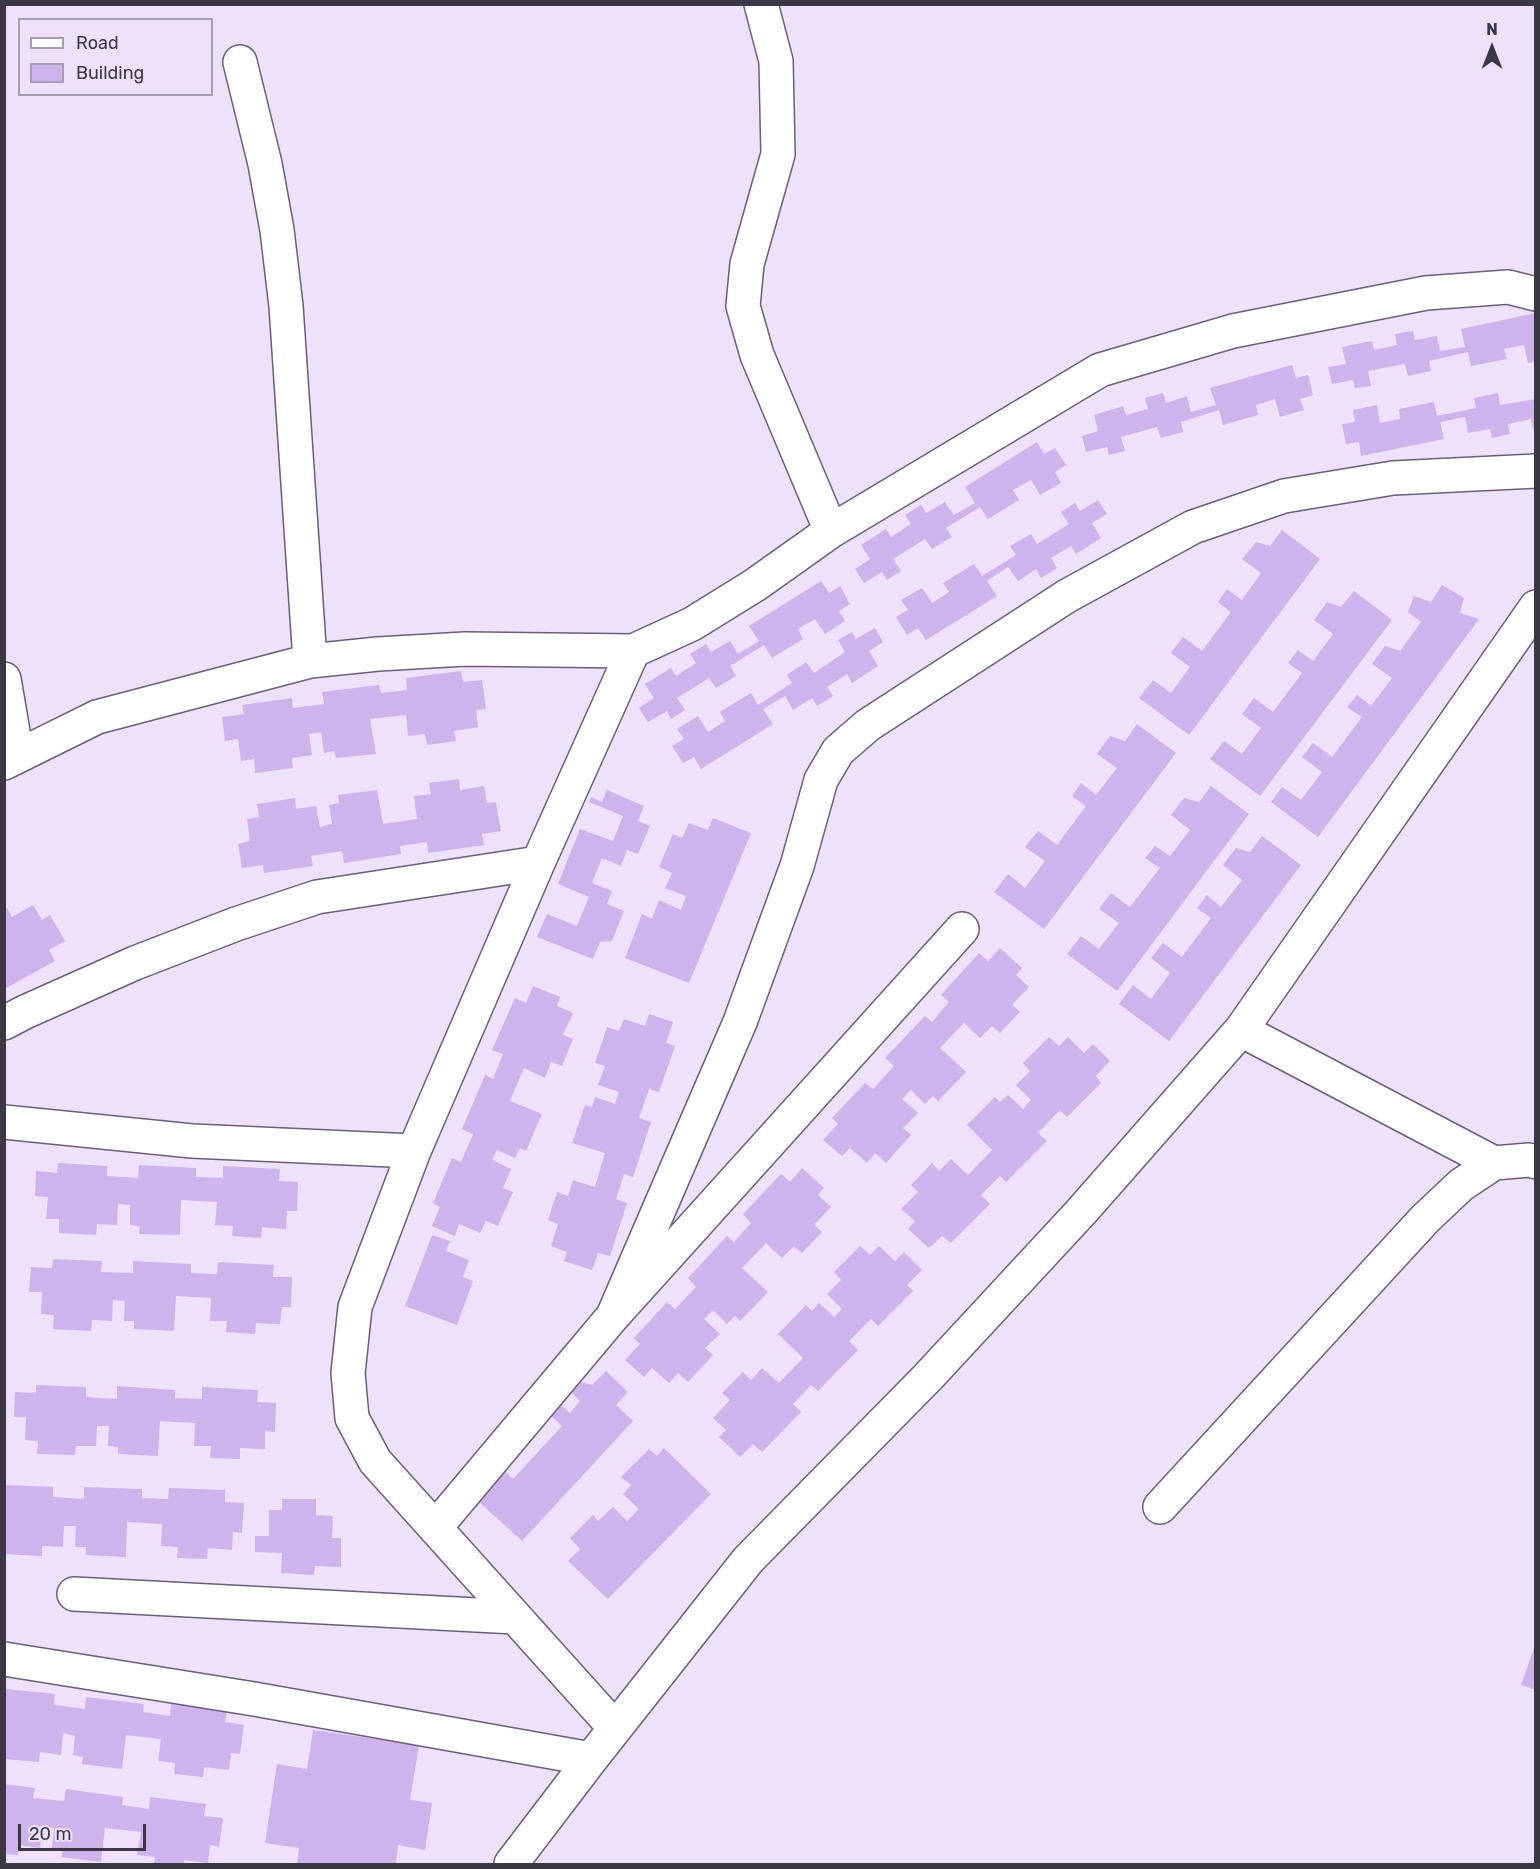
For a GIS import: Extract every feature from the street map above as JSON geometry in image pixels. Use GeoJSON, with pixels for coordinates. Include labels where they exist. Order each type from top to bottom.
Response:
{"type":"FeatureCollection","features":[{"type":"Feature","properties":{"kind":"street"},"geometry":{"type":"LineString","coordinates":[[761,4],[776,61],[778,154],[747,264],[743,306],[756,355],[831,531]]}},
{"type":"Feature","properties":{"kind":"street"},"geometry":{"type":"LineString","coordinates":[[240,62],[265,164],[277,230],[286,306],[310,661]]}},
{"type":"Feature","properties":{"kind":"street"},"geometry":{"type":"LineString","coordinates":[[4,679],[11,759],[97,717],[310,661],[465,649],[633,651],[692,624],[754,585],[831,531],[1100,370],[1233,331],[1426,293],[1508,287],[1536,294]]}},
{"type":"Feature","properties":{"kind":"street"},"geometry":{"type":"LineString","coordinates":[[613,1316],[740,1022],[797,866],[821,780],[838,751],[868,725],[1067,596],[1193,527],[1284,496],[1393,478],[1536,471]]}},
{"type":"Feature","properties":{"kind":"street"},"geometry":{"type":"LineString","coordinates":[[511,1864],[748,1560],[976,1325],[1081,1212],[1241,1030],[1536,607]]}},
{"type":"Feature","properties":{"kind":"street"},"geometry":{"type":"LineString","coordinates":[[615,1728],[375,1461],[352,1418],[348,1373],[355,1306],[414,1151],[538,863],[633,651]]}},
{"type":"Feature","properties":{"kind":"street"},"geometry":{"type":"LineString","coordinates":[[4,1023],[135,963],[237,924],[317,897],[538,863]]}},
{"type":"Feature","properties":{"kind":"street"},"geometry":{"type":"LineString","coordinates":[[435,1528],[613,1316],[962,929]]}},
{"type":"Feature","properties":{"kind":"street"},"geometry":{"type":"LineString","coordinates":[[1241,1030],[1494,1163]]}},
{"type":"Feature","properties":{"kind":"street"},"geometry":{"type":"LineString","coordinates":[[4,1122],[192,1141],[414,1151]]}},
{"type":"Feature","properties":{"kind":"street"},"geometry":{"type":"LineString","coordinates":[[1160,1507],[1425,1219],[1461,1185],[1494,1163],[1536,1162]]}},
{"type":"Feature","properties":{"kind":"street"},"geometry":{"type":"LineString","coordinates":[[74,1594],[514,1617]]}},
{"type":"Feature","properties":{"kind":"street"},"geometry":{"type":"LineString","coordinates":[[4,1659],[254,1699],[591,1759]]}},
{"type":"Feature","properties":{"kind":"building"},"geometry":{"type":"Polygon","coordinates":[[[1536,313],[1536,361],[1528,363],[1524,345],[1504,349],[1507,359],[1471,366],[1468,352],[1429,361],[1431,371],[1408,376],[1405,364],[1368,371],[1371,386],[1355,388],[1353,380],[1332,384],[1328,367],[1346,364],[1342,347],[1372,341],[1374,350],[1397,345],[1395,334],[1413,331],[1415,340],[1437,336],[1440,351],[1465,347],[1461,329],[1536,313]]]}},
{"type":"Feature","properties":{"kind":"building"},"geometry":{"type":"Polygon","coordinates":[[[1292,365],[1296,378],[1308,375],[1313,395],[1300,399],[1304,410],[1280,417],[1275,399],[1256,405],[1258,415],[1223,425],[1219,410],[1181,422],[1183,432],[1161,438],[1157,427],[1121,437],[1125,451],[1109,455],[1107,447],[1086,452],[1082,436],[1098,431],[1094,415],[1123,406],[1126,415],[1148,409],[1145,398],[1163,393],[1166,403],[1187,396],[1191,412],[1216,405],[1210,388],[1292,365]]]}},
{"type":"Feature","properties":{"kind":"building"},"geometry":{"type":"Polygon","coordinates":[[[1498,393],[1500,405],[1536,399],[1536,428],[1533,429],[1531,419],[1508,424],[1510,434],[1492,438],[1490,429],[1468,433],[1465,417],[1440,422],[1444,439],[1361,456],[1359,442],[1346,444],[1342,424],[1355,422],[1353,410],[1377,405],[1380,423],[1400,419],[1399,409],[1434,402],[1437,416],[1476,408],[1474,398],[1498,393]]]}},
{"type":"Feature","properties":{"kind":"building"},"geometry":{"type":"Polygon","coordinates":[[[1037,442],[1044,454],[1055,448],[1066,465],[1055,472],[1061,483],[1040,495],[1031,480],[1013,490],[1019,500],[988,519],[980,507],[946,528],[952,537],[932,549],[925,539],[893,559],[901,571],[887,580],[882,572],[864,583],[855,569],[870,559],[861,545],[886,529],[891,537],[911,524],[905,515],[921,505],[926,513],[945,502],[954,515],[975,503],[965,487],[1037,442]]]}},
{"type":"Feature","properties":{"kind":"building"},"geometry":{"type":"Polygon","coordinates":[[[1098,500],[1107,514],[1092,523],[1101,538],[1076,554],[1071,546],[1051,558],[1057,568],[1041,578],[1036,569],[1018,581],[1008,567],[987,581],[997,596],[926,640],[918,628],[907,635],[896,617],[908,610],[901,600],[922,588],[932,603],[949,592],[943,583],[974,564],[982,576],[1016,555],[1010,546],[1031,534],[1037,544],[1069,524],[1061,512],[1075,503],[1080,511],[1098,500]]]}},
{"type":"Feature","properties":{"kind":"building"},"geometry":{"type":"Polygon","coordinates":[[[1282,530],[1320,559],[1189,735],[1139,698],[1153,680],[1171,693],[1190,667],[1171,653],[1183,637],[1202,651],[1231,612],[1218,602],[1227,589],[1242,600],[1261,573],[1242,559],[1256,542],[1270,546],[1282,530]]]}},
{"type":"Feature","properties":{"kind":"building"},"geometry":{"type":"Polygon","coordinates":[[[821,581],[829,593],[840,586],[850,604],[839,611],[845,621],[825,634],[815,619],[798,629],[803,639],[772,658],[764,645],[730,666],[736,676],[716,688],[709,678],[677,698],[685,710],[671,719],[667,711],[648,722],[639,708],[654,698],[645,684],[671,668],[676,676],[696,663],[690,654],[706,644],[711,652],[730,641],[738,654],[759,641],[749,626],[821,581]]]}},
{"type":"Feature","properties":{"kind":"building"},"geometry":{"type":"Polygon","coordinates":[[[1442,585],[1464,598],[1460,613],[1479,619],[1318,837],[1271,802],[1282,787],[1301,800],[1322,772],[1302,757],[1313,743],[1332,757],[1362,717],[1347,707],[1357,695],[1371,706],[1392,678],[1372,664],[1385,646],[1400,651],[1421,622],[1408,612],[1414,596],[1431,602],[1442,585]]]}},
{"type":"Feature","properties":{"kind":"building"},"geometry":{"type":"Polygon","coordinates":[[[1354,591],[1392,620],[1260,796],[1210,759],[1224,741],[1242,754],[1261,728],[1242,714],[1254,698],[1273,712],[1302,673],[1288,663],[1298,650],[1313,661],[1333,634],[1314,620],[1327,602],[1341,607],[1354,591]]]}},
{"type":"Feature","properties":{"kind":"building"},"geometry":{"type":"Polygon","coordinates":[[[875,628],[883,642],[869,651],[878,666],[852,683],[847,674],[827,687],[833,696],[817,706],[812,698],[793,710],[785,696],[763,709],[773,724],[701,769],[694,757],[683,763],[672,746],[684,739],[677,729],[698,716],[708,732],[725,721],[720,712],[751,693],[758,705],[792,683],[787,675],[806,662],[814,673],[845,652],[838,640],[852,632],[856,639],[875,628]]]}},
{"type":"Feature","properties":{"kind":"building"},"geometry":{"type":"Polygon","coordinates":[[[461,671],[463,682],[482,680],[486,709],[476,710],[478,727],[454,731],[456,741],[427,745],[425,734],[408,736],[406,715],[370,719],[376,754],[336,758],[334,751],[324,753],[321,732],[309,734],[312,755],[292,758],[293,768],[255,773],[254,759],[241,761],[238,739],[225,741],[222,717],[244,714],[242,705],[292,698],[293,708],[324,704],[322,692],[379,685],[381,693],[407,690],[406,678],[461,671]]]}},
{"type":"Feature","properties":{"kind":"building"},"geometry":{"type":"Polygon","coordinates":[[[1137,724],[1176,753],[1044,929],[994,892],[1008,874],[1025,888],[1045,861],[1025,847],[1038,831],[1057,845],[1086,806],[1072,796],[1081,783],[1096,795],[1117,768],[1097,754],[1110,736],[1125,741],[1137,724]]]}},
{"type":"Feature","properties":{"kind":"building"},"geometry":{"type":"Polygon","coordinates":[[[459,779],[460,790],[484,786],[487,803],[496,802],[501,831],[482,834],[484,845],[428,853],[427,842],[400,846],[401,854],[344,863],[342,851],[311,856],[313,866],[264,873],[263,865],[242,868],[238,844],[250,841],[247,819],[259,817],[257,804],[295,798],[296,809],[316,806],[320,827],[332,824],[329,805],[339,803],[338,795],[377,790],[383,824],[417,819],[414,796],[431,794],[429,783],[459,779]]]}},
{"type":"Feature","properties":{"kind":"building"},"geometry":{"type":"Polygon","coordinates":[[[1211,786],[1249,814],[1117,991],[1067,954],[1081,936],[1099,949],[1119,923],[1099,909],[1111,893],[1130,907],[1160,868],[1145,858],[1155,846],[1170,856],[1190,830],[1171,815],[1184,798],[1199,802],[1211,786]]]}},
{"type":"Feature","properties":{"kind":"building"},"geometry":{"type":"Polygon","coordinates":[[[607,790],[644,806],[638,821],[650,826],[638,854],[627,850],[621,866],[602,858],[592,883],[612,891],[607,904],[624,911],[612,941],[600,942],[593,959],[537,937],[547,914],[577,926],[589,897],[558,884],[580,829],[613,841],[623,816],[589,802],[591,797],[602,802],[607,790]]]}},
{"type":"Feature","properties":{"kind":"building"},"geometry":{"type":"Polygon","coordinates":[[[713,818],[751,833],[689,983],[625,958],[642,914],[652,919],[659,900],[681,910],[686,896],[665,888],[672,873],[659,867],[673,834],[682,838],[689,823],[708,830],[713,818]]]}},
{"type":"Feature","properties":{"kind":"building"},"geometry":{"type":"Polygon","coordinates":[[[1262,836],[1301,865],[1169,1041],[1119,1004],[1133,985],[1151,999],[1170,973],[1151,958],[1163,943],[1182,957],[1211,918],[1197,908],[1207,895],[1221,907],[1242,880],[1223,865],[1236,848],[1250,852],[1262,836]]]}},
{"type":"Feature","properties":{"kind":"building"},"geometry":{"type":"Polygon","coordinates":[[[33,905],[42,920],[50,915],[65,941],[49,950],[55,961],[6,988],[4,985],[4,909],[7,908],[12,917],[33,905]]]}},
{"type":"Feature","properties":{"kind":"building"},"geometry":{"type":"Polygon","coordinates":[[[1000,948],[1022,968],[1016,975],[1029,987],[1012,1005],[1020,1012],[1000,1033],[992,1026],[980,1038],[964,1023],[940,1048],[966,1072],[938,1101],[933,1096],[925,1104],[911,1090],[902,1099],[918,1113],[903,1128],[911,1135],[886,1163],[875,1153],[867,1163],[850,1148],[842,1156],[823,1140],[838,1124],[832,1118],[865,1083],[873,1089],[894,1066],[885,1058],[925,1016],[932,1022],[949,1002],[941,995],[979,953],[988,961],[1000,948]]]}},
{"type":"Feature","properties":{"kind":"building"},"geometry":{"type":"Polygon","coordinates":[[[533,986],[560,997],[557,1006],[573,1013],[563,1035],[573,1039],[562,1066],[551,1062],[545,1078],[524,1068],[510,1101],[542,1114],[526,1151],[520,1148],[515,1158],[497,1150],[492,1160],[511,1169],[503,1188],[513,1192],[498,1226],[486,1221],[480,1233],[459,1224],[455,1236],[432,1226],[440,1207],[433,1203],[452,1158],[461,1162],[473,1134],[462,1129],[485,1075],[493,1079],[503,1054],[492,1050],[515,998],[526,1003],[533,986]]]}},
{"type":"Feature","properties":{"kind":"building"},"geometry":{"type":"Polygon","coordinates":[[[649,1014],[673,1022],[666,1043],[675,1046],[659,1092],[649,1089],[639,1118],[651,1122],[633,1177],[624,1174],[616,1199],[627,1203],[610,1256],[598,1253],[592,1270],[564,1261],[567,1252],[551,1246],[558,1224],[548,1220],[557,1192],[568,1196],[573,1180],[595,1187],[605,1153],[572,1143],[585,1105],[592,1107],[595,1097],[615,1104],[619,1092],[598,1085],[605,1066],[595,1063],[607,1027],[619,1031],[624,1019],[645,1026],[649,1014]]]}},
{"type":"Feature","properties":{"kind":"building"},"geometry":{"type":"Polygon","coordinates":[[[1049,1037],[1059,1046],[1068,1037],[1084,1053],[1093,1044],[1110,1061],[1096,1076],[1101,1083],[1067,1117],[1060,1110],[1038,1133],[1047,1141],[1006,1182],[1000,1176],[981,1195],[990,1204],[951,1243],[942,1236],[929,1248],[908,1229],[915,1221],[901,1209],[918,1192],[911,1185],[932,1163],[939,1171],[951,1159],[968,1175],[992,1150],[967,1125],[995,1097],[1000,1102],[1008,1095],[1023,1109],[1031,1100],[1016,1085],[1030,1071],[1023,1063],[1049,1037]]]}},
{"type":"Feature","properties":{"kind":"building"},"geometry":{"type":"Polygon","coordinates":[[[58,1163],[107,1166],[107,1176],[138,1178],[139,1165],[196,1168],[196,1177],[223,1178],[223,1166],[280,1169],[279,1181],[298,1182],[297,1211],[287,1211],[286,1229],[262,1227],[261,1238],[232,1236],[233,1226],[215,1225],[217,1202],[181,1200],[180,1235],[139,1234],[140,1226],[130,1225],[130,1205],[118,1204],[117,1225],[97,1224],[96,1235],[59,1233],[59,1219],[46,1219],[48,1197],[35,1196],[36,1171],[57,1173],[58,1163]]]}},
{"type":"Feature","properties":{"kind":"building"},"geometry":{"type":"Polygon","coordinates":[[[802,1168],[824,1188],[818,1195],[831,1207],[814,1225],[822,1232],[802,1253],[794,1246],[782,1258],[766,1243],[742,1268],[768,1292],[740,1321],[735,1316],[727,1324],[713,1310],[704,1319],[720,1334],[705,1348],[713,1355],[688,1382],[678,1373],[669,1383],[652,1368],[644,1377],[625,1360],[640,1344],[634,1338],[667,1302],[675,1309],[696,1287],[688,1278],[727,1236],[734,1242],[751,1223],[743,1214],[781,1174],[790,1182],[802,1168]]]}},
{"type":"Feature","properties":{"kind":"building"},"geometry":{"type":"Polygon","coordinates":[[[432,1235],[450,1241],[446,1251],[469,1260],[463,1277],[473,1281],[457,1325],[405,1306],[432,1235]]]}},
{"type":"Feature","properties":{"kind":"building"},"geometry":{"type":"Polygon","coordinates":[[[860,1246],[870,1255],[879,1246],[895,1261],[904,1252],[922,1270],[907,1285],[913,1291],[878,1326],[871,1319],[849,1341],[858,1350],[818,1391],[811,1385],[793,1404],[801,1412],[762,1452],[753,1444],[740,1457],[719,1437],[726,1430],[713,1418],[730,1400],[722,1393],[743,1372],[751,1380],[762,1368],[779,1383],[803,1358],[778,1334],[806,1305],[812,1311],[819,1303],[834,1317],[842,1309],[827,1294],[841,1280],[834,1272],[860,1246]]]}},
{"type":"Feature","properties":{"kind":"building"},"geometry":{"type":"Polygon","coordinates":[[[53,1259],[102,1261],[101,1272],[133,1273],[133,1261],[191,1264],[191,1273],[217,1274],[218,1262],[274,1265],[273,1277],[292,1277],[291,1307],[282,1307],[280,1324],[256,1323],[255,1334],[226,1332],[227,1321],[210,1321],[211,1298],[176,1296],[174,1331],[134,1329],[134,1321],[124,1321],[125,1301],[113,1300],[112,1321],[92,1320],[91,1331],[53,1329],[54,1315],[41,1314],[42,1292],[29,1292],[31,1267],[52,1268],[53,1259]]]}},
{"type":"Feature","properties":{"kind":"building"},"geometry":{"type":"Polygon","coordinates":[[[606,1371],[628,1392],[616,1405],[633,1421],[522,1541],[478,1501],[497,1464],[513,1479],[562,1426],[551,1416],[561,1405],[570,1413],[580,1401],[572,1393],[581,1382],[592,1385],[606,1371]]]}},
{"type":"Feature","properties":{"kind":"building"},"geometry":{"type":"Polygon","coordinates":[[[36,1385],[86,1387],[86,1397],[117,1399],[117,1386],[175,1390],[175,1398],[202,1399],[202,1387],[258,1390],[257,1402],[276,1403],[275,1432],[265,1431],[265,1449],[240,1448],[240,1459],[210,1458],[211,1446],[194,1446],[195,1423],[160,1421],[158,1456],[118,1454],[118,1447],[108,1446],[109,1426],[97,1426],[96,1446],[76,1446],[75,1455],[37,1454],[38,1441],[25,1440],[26,1417],[14,1417],[15,1392],[36,1393],[36,1385]]]}},
{"type":"Feature","properties":{"kind":"building"},"geometry":{"type":"Polygon","coordinates":[[[664,1448],[711,1494],[608,1599],[568,1561],[580,1549],[570,1538],[593,1515],[598,1521],[613,1507],[627,1521],[639,1509],[623,1494],[631,1485],[621,1477],[649,1449],[657,1456],[664,1448]]]}},
{"type":"Feature","properties":{"kind":"building"},"geometry":{"type":"Polygon","coordinates":[[[4,1485],[53,1487],[53,1497],[84,1499],[84,1487],[142,1489],[142,1498],[168,1499],[169,1488],[225,1490],[225,1502],[244,1503],[242,1533],[233,1532],[232,1550],[208,1548],[207,1559],[177,1558],[178,1547],[161,1546],[162,1524],[127,1522],[126,1557],[86,1555],[86,1547],[75,1547],[76,1526],[64,1526],[63,1547],[42,1546],[42,1556],[4,1554],[4,1485]]]}},
{"type":"Feature","properties":{"kind":"building"},"geometry":{"type":"Polygon","coordinates":[[[282,1499],[316,1499],[316,1515],[333,1516],[332,1538],[341,1538],[341,1567],[315,1566],[314,1575],[281,1573],[282,1553],[255,1552],[255,1536],[269,1536],[269,1510],[282,1510],[282,1499]]]}},
{"type":"Feature","properties":{"kind":"building"},"geometry":{"type":"Polygon","coordinates":[[[1534,1648],[1536,1649],[1536,1690],[1521,1685],[1534,1648]]]}},
{"type":"Feature","properties":{"kind":"building"},"geometry":{"type":"Polygon","coordinates":[[[6,1689],[55,1694],[54,1705],[85,1709],[86,1697],[144,1704],[143,1712],[170,1716],[171,1704],[227,1711],[225,1722],[244,1725],[240,1754],[231,1753],[229,1770],[204,1767],[203,1777],[174,1774],[175,1763],[158,1761],[161,1739],[126,1735],[122,1769],[82,1764],[83,1757],[73,1755],[75,1736],[63,1733],[61,1755],[40,1752],[39,1762],[4,1759],[6,1689]]]}},
{"type":"Feature","properties":{"kind":"building"},"geometry":{"type":"Polygon","coordinates":[[[313,1730],[419,1745],[410,1800],[432,1803],[425,1850],[398,1845],[396,1864],[297,1864],[299,1848],[265,1843],[277,1764],[307,1769],[313,1730]]]}},
{"type":"Feature","properties":{"kind":"building"},"geometry":{"type":"Polygon","coordinates":[[[4,1784],[35,1788],[33,1798],[64,1801],[66,1789],[123,1797],[122,1805],[149,1809],[150,1797],[206,1804],[204,1816],[223,1818],[219,1847],[210,1845],[208,1863],[184,1860],[184,1864],[154,1864],[155,1857],[137,1855],[141,1832],[105,1828],[101,1862],[61,1857],[63,1850],[52,1848],[54,1828],[42,1827],[40,1848],[19,1845],[18,1855],[4,1854],[4,1784]]]}}]}
